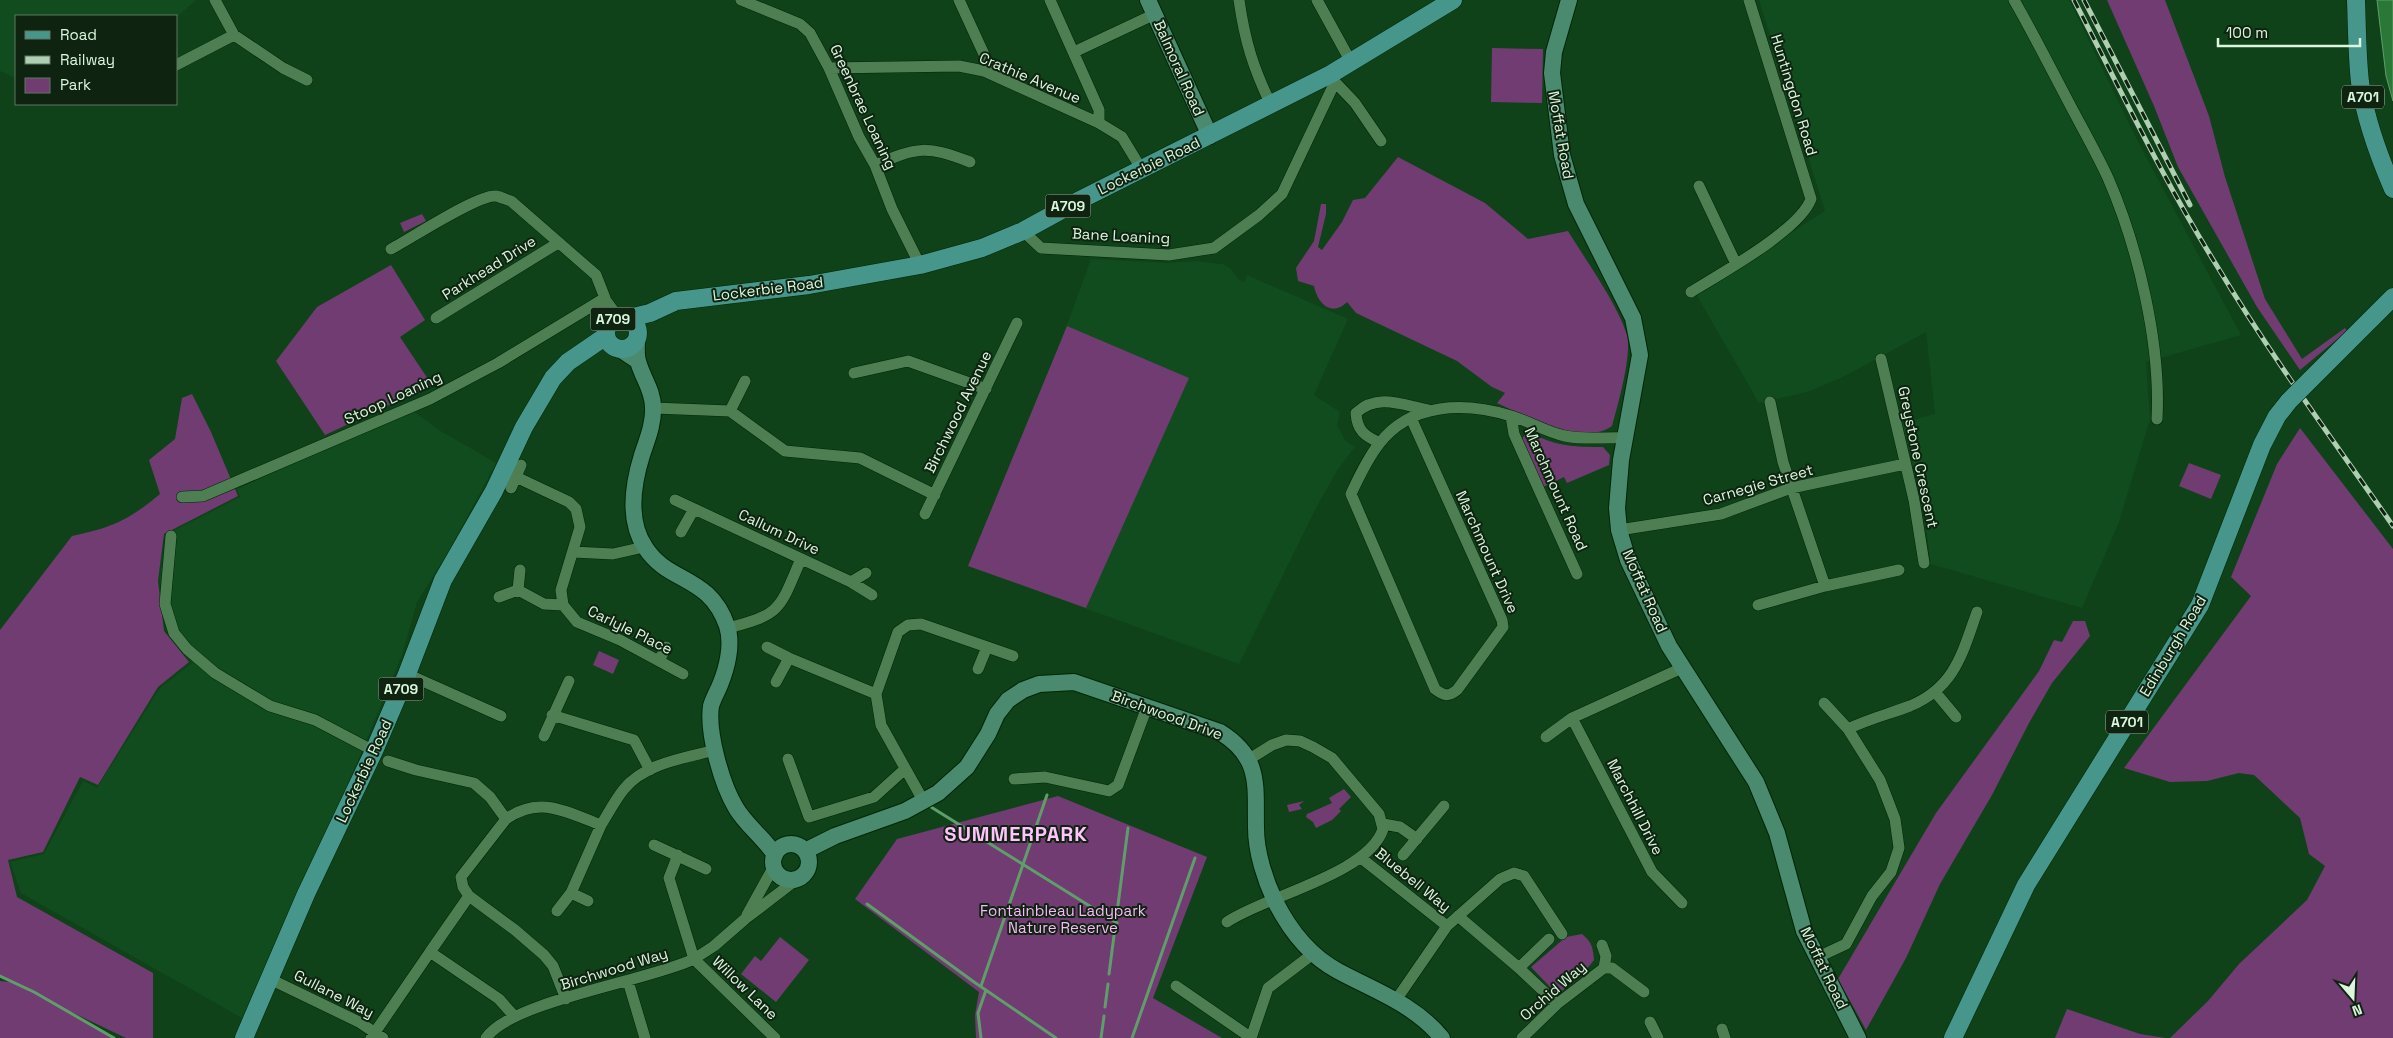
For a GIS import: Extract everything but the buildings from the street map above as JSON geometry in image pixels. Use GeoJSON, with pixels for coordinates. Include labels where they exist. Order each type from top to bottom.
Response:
{"type":"FeatureCollection","features":[{"type":"Feature","properties":{"kind":"main road","name":"Lockerbie Road"},"geometry":{"type":"LineString","coordinates":[[244,1038],[306,894],[381,756],[407,674],[443,580],[498,484],[524,427],[553,378],[568,362],[650,313],[676,301],[809,285],[920,265],[982,248],[1023,231],[1076,202],[1271,105],[1333,78],[1351,62],[1453,0]]}},
{"type":"Feature","properties":{"kind":"main road","name":"A701"},"geometry":{"type":"LineString","coordinates":[[2356,0],[2360,82],[2373,139],[2393,189]]}},
{"type":"Feature","properties":{"kind":"main road","name":"Edinburgh Road"},"geometry":{"type":"LineString","coordinates":[[1953,1038],[2026,885],[2200,605],[2262,445],[2277,416],[2289,401],[2393,297]]}},
{"type":"Feature","properties":{"kind":"street"},"geometry":{"type":"LineString","coordinates":[[214,0],[234,35],[282,68],[307,80]]}},
{"type":"Feature","properties":{"kind":"street","name":"Greenbrae Loaning"},"geometry":{"type":"LineString","coordinates":[[741,0],[800,24],[810,33],[829,68],[859,137],[875,165],[892,209],[920,265]]}},
{"type":"Feature","properties":{"kind":"street"},"geometry":{"type":"LineString","coordinates":[[958,0],[988,62],[984,72]]}},
{"type":"Feature","properties":{"kind":"street"},"geometry":{"type":"LineString","coordinates":[[1050,0],[1099,110],[1099,123]]}},
{"type":"Feature","properties":{"kind":"street"},"geometry":{"type":"LineString","coordinates":[[1239,0],[1244,37],[1252,65],[1271,105]]}},
{"type":"Feature","properties":{"kind":"street"},"geometry":{"type":"LineString","coordinates":[[1317,0],[1351,62]]}},
{"type":"Feature","properties":{"kind":"street","name":"Moffat Road"},"geometry":{"type":"LineString","coordinates":[[1569,0],[1554,52],[1552,73],[1556,118],[1562,154],[1576,204],[1622,291],[1634,318],[1640,355],[1626,438],[1617,508],[1619,530],[1628,560],[1682,668],[1743,758],[1768,806],[1804,931],[1858,1038]]}},
{"type":"Feature","properties":{"kind":"street","name":"Huntingdon Road"},"geometry":{"type":"LineString","coordinates":[[1736,264],[1778,234],[1808,209],[1811,199],[1749,0]]}},
{"type":"Feature","properties":{"kind":"street"},"geometry":{"type":"LineString","coordinates":[[2014,0],[2032,30],[2108,179],[2129,236],[2147,308],[2155,354],[2158,392],[2157,419]]}},
{"type":"Feature","properties":{"kind":"street"},"geometry":{"type":"LineString","coordinates":[[1074,52],[1151,7]]}},
{"type":"Feature","properties":{"kind":"street","name":"Balmoral Road"},"geometry":{"type":"LineString","coordinates":[[1151,7],[1210,136]]}},
{"type":"Feature","properties":{"kind":"street"},"geometry":{"type":"LineString","coordinates":[[178,64],[234,35]]}},
{"type":"Feature","properties":{"kind":"street","name":"Crathie Avenue"},"geometry":{"type":"LineString","coordinates":[[829,68],[959,66],[984,72],[1099,123],[1122,137],[1142,170]]}},
{"type":"Feature","properties":{"kind":"street"},"geometry":{"type":"LineString","coordinates":[[1333,78],[1355,103],[1381,141]]}},
{"type":"Feature","properties":{"kind":"street","name":"Bane Loaning"},"geometry":{"type":"LineString","coordinates":[[1023,231],[1041,248],[1169,255],[1214,248],[1259,215],[1282,194],[1333,78]]}},
{"type":"Feature","properties":{"kind":"street"},"geometry":{"type":"LineString","coordinates":[[875,165],[911,150],[941,151],[970,162]]}},
{"type":"Feature","properties":{"kind":"street"},"geometry":{"type":"LineString","coordinates":[[1691,292],[1736,264],[1699,186]]}},
{"type":"Feature","properties":{"kind":"street"},"geometry":{"type":"LineString","coordinates":[[391,249],[466,207],[484,198],[496,196],[511,201],[596,275],[621,332],[649,385],[654,408],[633,500],[635,524],[644,547],[661,564],[700,587],[717,603],[728,628],[727,667],[711,706],[712,736],[725,783],[736,809],[765,840],[774,860],[776,872],[785,879],[796,880],[806,873],[809,862],[805,851],[795,845],[789,845],[778,850],[774,860]]}},
{"type":"Feature","properties":{"kind":"street","name":"Parkhead Drive"},"geometry":{"type":"LineString","coordinates":[[436,318],[558,243]]}},
{"type":"Feature","properties":{"kind":"street","name":"Stoop Loaning"},"geometry":{"type":"LineString","coordinates":[[182,497],[203,496],[430,399],[498,363],[605,298]]}},
{"type":"Feature","properties":{"kind":"street","name":"Birchwood Avenue"},"geometry":{"type":"LineString","coordinates":[[925,514],[1017,323]]}},
{"type":"Feature","properties":{"kind":"street","name":"Greystone Crescent"},"geometry":{"type":"LineString","coordinates":[[1881,359],[1914,500],[1924,563]]}},
{"type":"Feature","properties":{"kind":"street"},"geometry":{"type":"LineString","coordinates":[[854,373],[908,361],[986,389]]}},
{"type":"Feature","properties":{"kind":"street"},"geometry":{"type":"LineString","coordinates":[[730,411],[745,381]]}},
{"type":"Feature","properties":{"kind":"street"},"geometry":{"type":"LineString","coordinates":[[1428,410],[1378,400],[1365,405],[1356,413],[1356,424],[1364,435],[1380,443],[1411,418],[1428,410],[1445,407],[1472,407],[1512,416],[1566,436],[1626,438]]}},
{"type":"Feature","properties":{"kind":"street"},"geometry":{"type":"LineString","coordinates":[[1770,402],[1783,462],[1825,586]]}},
{"type":"Feature","properties":{"kind":"street"},"geometry":{"type":"LineString","coordinates":[[654,408],[730,411],[786,451],[860,458],[935,495]]}},
{"type":"Feature","properties":{"kind":"street","name":"Marchmount Road"},"geometry":{"type":"LineString","coordinates":[[1512,416],[1514,434],[1578,574]]}},
{"type":"Feature","properties":{"kind":"street","name":"Marchmount Drive"},"geometry":{"type":"LineString","coordinates":[[1380,443],[1351,494],[1435,689],[1444,695],[1451,695],[1459,688],[1503,627],[1502,620],[1411,418]]}},
{"type":"Feature","properties":{"kind":"street","name":"Carnegie Street"},"geometry":{"type":"LineString","coordinates":[[1619,530],[1721,514],[1791,488],[1905,464]]}},
{"type":"Feature","properties":{"kind":"street"},"geometry":{"type":"LineString","coordinates":[[511,488],[521,465]]}},
{"type":"Feature","properties":{"kind":"street"},"geometry":{"type":"LineString","coordinates":[[499,597],[518,590],[544,604],[563,605],[561,590],[580,527],[576,509],[569,502],[516,477]]}},
{"type":"Feature","properties":{"kind":"street","name":"Callum Drive"},"geometry":{"type":"LineString","coordinates":[[675,500],[851,582],[872,595]]}},
{"type":"Feature","properties":{"kind":"street"},"geometry":{"type":"LineString","coordinates":[[681,532],[694,509]]}},
{"type":"Feature","properties":{"kind":"street"},"geometry":{"type":"LineString","coordinates":[[171,536],[165,604],[174,633],[187,649],[215,673],[270,706],[316,720],[381,756],[416,770],[474,783],[490,797],[506,819]]}},
{"type":"Feature","properties":{"kind":"street"},"geometry":{"type":"LineString","coordinates":[[573,552],[613,554],[644,547]]}},
{"type":"Feature","properties":{"kind":"street"},"geometry":{"type":"LineString","coordinates":[[728,628],[757,621],[769,615],[777,608],[783,600],[801,559]]}},
{"type":"Feature","properties":{"kind":"street"},"geometry":{"type":"LineString","coordinates":[[518,590],[520,570]]}},
{"type":"Feature","properties":{"kind":"street"},"geometry":{"type":"LineString","coordinates":[[1758,605],[1825,586],[1899,570]]}},
{"type":"Feature","properties":{"kind":"street"},"geometry":{"type":"LineString","coordinates":[[851,582],[866,573]]}},
{"type":"Feature","properties":{"kind":"street","name":"Carlyle Place"},"geometry":{"type":"LineString","coordinates":[[563,605],[577,622],[620,640],[684,674]]}},
{"type":"Feature","properties":{"kind":"street"},"geometry":{"type":"LineString","coordinates":[[1848,729],[1862,721],[1910,706],[1936,693],[1952,673],[1962,655],[1977,612]]}},
{"type":"Feature","properties":{"kind":"street"},"geometry":{"type":"LineString","coordinates":[[924,802],[881,725],[876,694],[898,632],[908,625],[921,624],[1013,656]]}},
{"type":"Feature","properties":{"kind":"street"},"geometry":{"type":"LineString","coordinates":[[659,661],[666,647]]}},
{"type":"Feature","properties":{"kind":"street"},"geometry":{"type":"LineString","coordinates":[[767,647],[876,694]]}},
{"type":"Feature","properties":{"kind":"street"},"geometry":{"type":"LineString","coordinates":[[978,669],[987,647]]}},
{"type":"Feature","properties":{"kind":"street"},"geometry":{"type":"LineString","coordinates":[[776,682],[789,658]]}},
{"type":"Feature","properties":{"kind":"street"},"geometry":{"type":"LineString","coordinates":[[1546,737],[1572,718],[1682,668]]}},
{"type":"Feature","properties":{"kind":"street"},"geometry":{"type":"LineString","coordinates":[[407,674],[501,716]]}},
{"type":"Feature","properties":{"kind":"street"},"geometry":{"type":"LineString","coordinates":[[544,736],[552,715],[570,681]]}},
{"type":"Feature","properties":{"kind":"street","name":"Birchwood Drive"},"geometry":{"type":"LineString","coordinates":[[805,851],[835,836],[905,811],[924,802],[943,789],[967,767],[1008,700],[1023,690],[1048,682],[1074,682],[1220,732],[1234,741],[1248,760],[1256,778],[1258,846],[1274,900],[1289,926],[1314,953],[1336,970],[1411,1008],[1442,1038]]}},
{"type":"Feature","properties":{"kind":"street"},"geometry":{"type":"LineString","coordinates":[[1936,693],[1956,717]]}},
{"type":"Feature","properties":{"kind":"street"},"geometry":{"type":"LineString","coordinates":[[1816,958],[1846,944],[1872,896],[1891,872],[1899,848],[1895,819],[1880,780],[1848,729],[1824,703]]}},
{"type":"Feature","properties":{"kind":"street"},"geometry":{"type":"LineString","coordinates":[[1014,779],[1045,777],[1109,791],[1118,784],[1147,707]]}},
{"type":"Feature","properties":{"kind":"street"},"geometry":{"type":"LineString","coordinates":[[552,715],[634,740],[650,770]]}},
{"type":"Feature","properties":{"kind":"street","name":"Marchhill Drive"},"geometry":{"type":"LineString","coordinates":[[1572,718],[1652,872],[1682,903]]}},
{"type":"Feature","properties":{"kind":"street"},"geometry":{"type":"LineString","coordinates":[[1227,922],[1242,911],[1274,900],[1361,858],[1381,834],[1383,824],[1379,814],[1332,758],[1313,747],[1300,741],[1286,740],[1272,745],[1248,760]]}},
{"type":"Feature","properties":{"kind":"street"},"geometry":{"type":"LineString","coordinates":[[557,911],[571,893],[601,825],[624,788],[650,770],[715,750]]}},
{"type":"Feature","properties":{"kind":"street"},"geometry":{"type":"LineString","coordinates":[[788,759],[810,817],[874,797],[906,769]]}},
{"type":"Feature","properties":{"kind":"street"},"geometry":{"type":"LineString","coordinates":[[566,999],[553,966],[544,955],[520,934],[469,896],[463,887],[461,877],[506,819],[515,812],[538,806],[553,807],[601,825]]}},
{"type":"Feature","properties":{"kind":"street"},"geometry":{"type":"LineString","coordinates":[[1403,855],[1444,806]]}},
{"type":"Feature","properties":{"kind":"street"},"geometry":{"type":"LineString","coordinates":[[1383,824],[1400,827],[1417,839]]}},
{"type":"Feature","properties":{"kind":"street"},"geometry":{"type":"LineString","coordinates":[[654,845],[706,869]]}},
{"type":"Feature","properties":{"kind":"street"},"geometry":{"type":"LineString","coordinates":[[678,855],[669,878],[694,959]]}},
{"type":"Feature","properties":{"kind":"street","name":"Bluebell Way"},"geometry":{"type":"LineString","coordinates":[[1361,858],[1447,926]]}},
{"type":"Feature","properties":{"kind":"street","name":"Birchwood Way"},"geometry":{"type":"LineString","coordinates":[[745,919],[774,860]]}},
{"type":"Feature","properties":{"kind":"street"},"geometry":{"type":"LineString","coordinates":[[1396,1000],[1447,926],[1500,879],[1514,873],[1524,876],[1562,934]]}},
{"type":"Feature","properties":{"kind":"street","name":"Birchwood Way"},"geometry":{"type":"LineString","coordinates":[[486,1038],[490,1032],[514,1016],[694,959],[714,946],[745,919],[796,880]]}},
{"type":"Feature","properties":{"kind":"street"},"geometry":{"type":"LineString","coordinates":[[571,893],[588,901]]}},
{"type":"Feature","properties":{"kind":"street"},"geometry":{"type":"LineString","coordinates":[[376,1036],[469,896]]}},
{"type":"Feature","properties":{"kind":"street"},"geometry":{"type":"LineString","coordinates":[[1458,916],[1519,968],[1557,1004]]}},
{"type":"Feature","properties":{"kind":"street"},"geometry":{"type":"LineString","coordinates":[[1519,968],[1549,939]]}},
{"type":"Feature","properties":{"kind":"street","name":"Orchid Way"},"geometry":{"type":"LineString","coordinates":[[1602,945],[1606,956],[1604,968]]}},
{"type":"Feature","properties":{"kind":"street"},"geometry":{"type":"LineString","coordinates":[[430,952],[498,999],[514,1016]]}},
{"type":"Feature","properties":{"kind":"street"},"geometry":{"type":"LineString","coordinates":[[1176,986],[1251,1038],[1268,988],[1314,953]]}},
{"type":"Feature","properties":{"kind":"street","name":"Willow Lane"},"geometry":{"type":"LineString","coordinates":[[694,959],[775,1038]]}},
{"type":"Feature","properties":{"kind":"street","name":"Orchid Way"},"geometry":{"type":"LineString","coordinates":[[1522,1038],[1557,1004],[1604,968],[1612,968],[1644,992]]}},
{"type":"Feature","properties":{"kind":"street","name":"Gullane Way"},"geometry":{"type":"LineString","coordinates":[[270,979],[360,1022],[376,1036]]}},
{"type":"Feature","properties":{"kind":"street"},"geometry":{"type":"LineString","coordinates":[[628,981],[645,1038]]}},
{"type":"Feature","properties":{"kind":"street"},"geometry":{"type":"LineString","coordinates":[[1650,1022],[1658,1038]]}},
{"type":"Feature","properties":{"kind":"shaded area"},"geometry":{"type":"Polygon","coordinates":[[[0,0],[196,0],[178,16],[15,15],[15,78],[0,71],[0,0]]]}},
{"type":"Feature","properties":{"kind":"shaded area"},"geometry":{"type":"Polygon","coordinates":[[[1759,0],[2069,0],[2135,136],[2241,335],[2146,362],[2150,419],[2119,522],[2082,608],[1931,564],[1921,492],[1902,423],[1935,414],[1926,332],[1845,376],[1807,392],[1759,403],[1696,294],[1825,211],[1759,0]]]}},
{"type":"Feature","properties":{"kind":"shaded area"},"geometry":{"type":"Polygon","coordinates":[[[2377,0],[2393,0],[2393,101],[2386,76],[2377,0]]]}},
{"type":"Feature","properties":{"kind":"shaded area"},"geometry":{"type":"Polygon","coordinates":[[[1091,259],[1167,263],[1196,261],[1222,264],[1230,268],[1238,279],[1244,282],[1247,275],[1348,319],[1314,395],[1340,412],[1337,425],[1345,440],[1355,447],[1338,469],[1317,506],[1239,664],[968,566],[1062,339],[1091,259]]]}},
{"type":"Feature","properties":{"kind":"shaded area"},"geometry":{"type":"Polygon","coordinates":[[[412,410],[439,430],[496,463],[450,549],[417,602],[402,655],[351,777],[242,1018],[21,893],[10,862],[44,854],[83,781],[97,788],[160,688],[192,663],[166,630],[160,579],[167,534],[240,497],[237,489],[412,410]]]}},
{"type":"Feature","properties":{"kind":"green space"},"geometry":{"type":"Polygon","coordinates":[[[2107,0],[2165,0],[2209,116],[2225,177],[2265,299],[2302,359],[2345,328],[2347,331],[2300,370],[2257,307],[2178,167],[2154,106],[2107,0]]]}},
{"type":"Feature","properties":{"kind":"green space"},"geometry":{"type":"Polygon","coordinates":[[[1492,48],[1543,49],[1542,103],[1491,102],[1492,48]]]}},
{"type":"Feature","properties":{"kind":"green space"},"geometry":{"type":"Polygon","coordinates":[[[1398,157],[1485,203],[1528,239],[1568,231],[1609,296],[1627,335],[1628,355],[1621,393],[1612,426],[1600,432],[1571,431],[1538,422],[1509,409],[1497,403],[1505,393],[1492,387],[1457,361],[1356,313],[1347,302],[1341,307],[1336,308],[1326,306],[1318,298],[1314,286],[1298,281],[1296,268],[1314,241],[1321,204],[1326,204],[1326,214],[1318,247],[1322,250],[1342,222],[1353,200],[1365,198],[1398,157]]]}},
{"type":"Feature","properties":{"kind":"green space"},"geometry":{"type":"Polygon","coordinates":[[[422,214],[426,221],[404,232],[400,223],[422,214]]]}},
{"type":"Feature","properties":{"kind":"green space"},"geometry":{"type":"Polygon","coordinates":[[[391,265],[425,320],[400,337],[432,385],[325,435],[276,361],[317,307],[391,265]]]}},
{"type":"Feature","properties":{"kind":"green space"},"geometry":{"type":"Polygon","coordinates":[[[1067,326],[1189,378],[1086,608],[968,566],[1067,326]]]}},
{"type":"Feature","properties":{"kind":"green space"},"geometry":{"type":"Polygon","coordinates":[[[192,394],[211,432],[238,496],[164,534],[158,581],[164,631],[189,662],[158,687],[98,785],[80,777],[43,852],[8,860],[17,897],[153,973],[153,1038],[126,1038],[65,1009],[114,1038],[0,1038],[0,981],[10,982],[0,977],[0,630],[72,536],[98,530],[119,522],[129,517],[160,494],[149,460],[175,439],[182,398],[192,394]]]}},
{"type":"Feature","properties":{"kind":"green space"},"geometry":{"type":"Polygon","coordinates":[[[2300,428],[2393,549],[2393,1038],[2170,1038],[2208,1001],[2239,964],[2307,900],[2325,866],[2309,854],[2300,818],[2254,775],[2239,773],[2207,781],[2170,782],[2124,768],[2251,596],[2231,577],[2277,464],[2300,428]]]}},
{"type":"Feature","properties":{"kind":"green space"},"geometry":{"type":"Polygon","coordinates":[[[1528,432],[1564,445],[1603,447],[1610,455],[1609,465],[1567,483],[1564,477],[1543,487],[1523,441],[1523,437],[1528,432]]]}},
{"type":"Feature","properties":{"kind":"green space"},"geometry":{"type":"Polygon","coordinates":[[[2189,463],[2221,475],[2211,499],[2179,486],[2189,463]]]}},
{"type":"Feature","properties":{"kind":"green space"},"geometry":{"type":"Polygon","coordinates":[[[2073,621],[2085,621],[2090,636],[2052,683],[2029,723],[1992,795],[1940,884],[1906,958],[1866,1030],[1838,979],[1936,813],[2039,671],[2054,640],[2062,642],[2073,621]]]}},
{"type":"Feature","properties":{"kind":"green space"},"geometry":{"type":"Polygon","coordinates":[[[599,651],[619,660],[613,674],[593,665],[599,651]]]}},
{"type":"Feature","properties":{"kind":"green space"},"geometry":{"type":"Polygon","coordinates":[[[1344,789],[1351,797],[1339,809],[1341,811],[1332,820],[1316,828],[1313,822],[1306,817],[1307,814],[1332,803],[1329,798],[1344,789]]]}},
{"type":"Feature","properties":{"kind":"green space","name":"Fontainbleau Ladypark Nature Reserve"},"geometry":{"type":"Polygon","coordinates":[[[1058,796],[1207,857],[1153,998],[1222,1038],[976,1038],[975,1015],[979,992],[855,899],[897,839],[1058,796]]]}},
{"type":"Feature","properties":{"kind":"green space"},"geometry":{"type":"Polygon","coordinates":[[[1304,801],[1299,805],[1302,809],[1289,812],[1287,805],[1304,801]]]}},
{"type":"Feature","properties":{"kind":"green space"},"geometry":{"type":"Polygon","coordinates":[[[1582,934],[1591,946],[1594,960],[1586,970],[1556,996],[1552,994],[1552,989],[1531,967],[1566,937],[1582,934]]]}},
{"type":"Feature","properties":{"kind":"green space"},"geometry":{"type":"Polygon","coordinates":[[[780,937],[809,960],[776,1002],[741,974],[755,956],[761,961],[780,937]]]}},
{"type":"Feature","properties":{"kind":"green space"},"geometry":{"type":"Polygon","coordinates":[[[2067,1009],[2140,1034],[2166,1038],[2055,1038],[2067,1009]]]}},
{"type":"Feature","properties":{"kind":"waterway"},"geometry":{"type":"LineString","coordinates":[[981,986],[1047,795]]}},
{"type":"Feature","properties":{"kind":"waterway"},"geometry":{"type":"LineString","coordinates":[[931,807],[1117,923]]}},
{"type":"Feature","properties":{"kind":"waterway"},"geometry":{"type":"LineString","coordinates":[[1109,974],[1128,828]]}},
{"type":"Feature","properties":{"kind":"waterway"},"geometry":{"type":"LineString","coordinates":[[1132,1038],[1195,858]]}},
{"type":"Feature","properties":{"kind":"waterway"},"geometry":{"type":"LineString","coordinates":[[867,904],[974,982],[1056,1038]]}},
{"type":"Feature","properties":{"kind":"waterway"},"geometry":{"type":"LineString","coordinates":[[0,976],[34,992],[114,1038]]}},
{"type":"Feature","properties":{"kind":"waterway"},"geometry":{"type":"LineString","coordinates":[[1105,1007],[1108,984]]}},
{"type":"Feature","properties":{"kind":"waterway"},"geometry":{"type":"LineString","coordinates":[[981,1038],[978,1013],[986,990]]}},
{"type":"Feature","properties":{"kind":"waterway"},"geometry":{"type":"LineString","coordinates":[[1101,1038],[1104,1016]]}},
{"type":"Feature","properties":{"kind":"railway"},"geometry":{"type":"LineString","coordinates":[[2074,0],[2161,168],[2217,266],[2281,365],[2393,526]]}},
{"type":"Feature","properties":{"kind":"railway"},"geometry":{"type":"LineString","coordinates":[[2084,0],[2190,205]]}},
{"type":"Feature","properties":{"kind":"district","name":"SUMMERPARK"},"geometry":{"type":"Point","coordinates":[1016,834]}}]}
